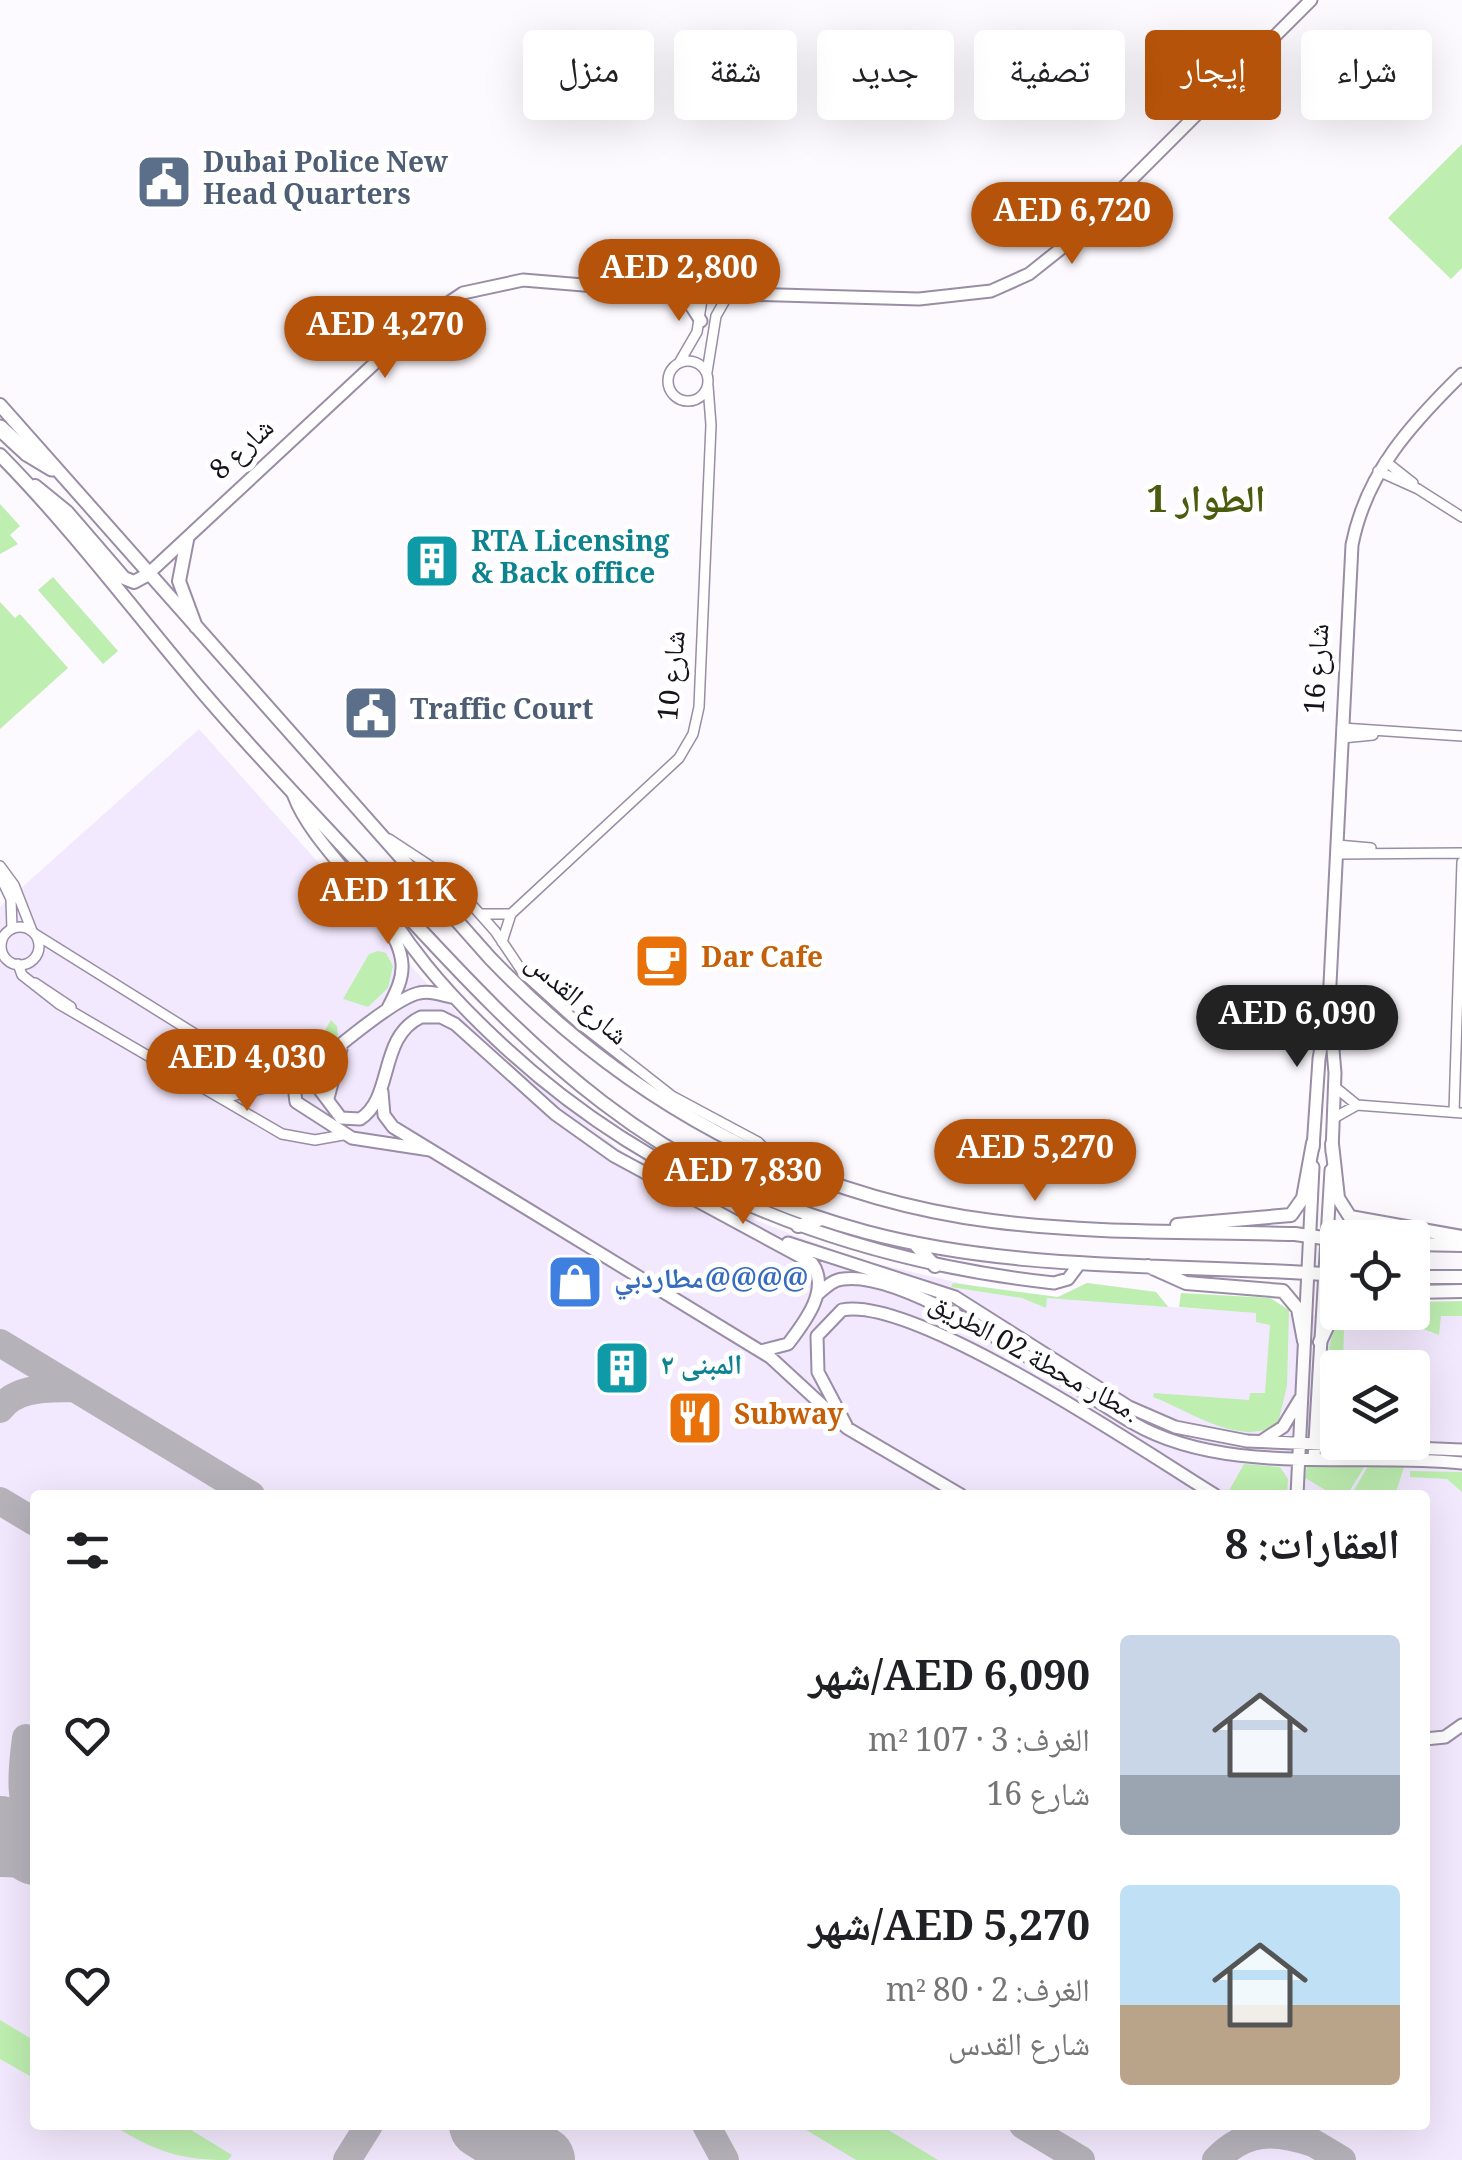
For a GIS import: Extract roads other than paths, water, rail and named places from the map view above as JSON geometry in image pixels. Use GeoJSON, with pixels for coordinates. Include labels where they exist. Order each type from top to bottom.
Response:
{"type":"FeatureCollection","features":[{"type":"Feature","properties":{"kind":"highway"},"geometry":{"type":"LineString","coordinates":[[0,428],[27,453],[52,468]]}},
{"type":"Feature","properties":{"kind":"main road","name":"شارع القدس"},"geometry":{"type":"LineString","coordinates":[[0,404],[52,468],[490,958],[572,1037],[658,1100],[777,1164],[862,1194],[948,1214],[1032,1225],[1320,1237]]}},
{"type":"Feature","properties":{"kind":"main road"},"geometry":{"type":"LineString","coordinates":[[0,455],[204,694],[488,1005],[614,1112],[714,1174],[822,1219],[914,1243],[1004,1258],[1320,1274]]}},
{"type":"Feature","properties":{"kind":"main road"},"geometry":{"type":"LineString","coordinates":[[24,480],[67,512],[129,581],[147,575]]}},
{"type":"Feature","properties":{"kind":"main road"},"geometry":{"type":"LineString","coordinates":[[187,540],[179,580],[199,634]]}},
{"type":"Feature","properties":{"kind":"main road"},"geometry":{"type":"LineString","coordinates":[[1160,1230],[1203,1221],[1291,1215],[1303,1198],[1313,1143]]}},
{"type":"Feature","properties":{"kind":"main road"},"geometry":{"type":"LineString","coordinates":[[1332,1144],[1338,1198],[1350,1217],[1462,1237]]}},
{"type":"Feature","properties":{"kind":"main road"},"geometry":{"type":"LineString","coordinates":[[798,1226],[822,1219]]}},
{"type":"Feature","properties":{"kind":"main road"},"geometry":{"type":"LineString","coordinates":[[914,1243],[935,1266]]}},
{"type":"Feature","properties":{"kind":"main road"},"geometry":{"type":"LineString","coordinates":[[1430,1244],[1462,1245]]}},
{"type":"Feature","properties":{"kind":"main road"},"geometry":{"type":"LineString","coordinates":[[1146,1265],[1186,1283],[1283,1291],[1298,1309],[1304,1341]]}},
{"type":"Feature","properties":{"kind":"main road"},"geometry":{"type":"LineString","coordinates":[[1430,1277],[1462,1278]]}},
{"type":"Feature","properties":{"kind":"main road"},"geometry":{"type":"LineString","coordinates":[[1430,1292],[1462,1291]]}},
{"type":"Feature","properties":{"kind":"main road"},"geometry":{"type":"LineString","coordinates":[[1320,1342],[1326,1330]]}},
{"type":"Feature","properties":{"kind":"street","name":"شارع 8"},"geometry":{"type":"LineString","coordinates":[[147,575],[339,404],[434,310],[477,287],[538,280],[670,292],[943,300],[991,291],[1018,280],[1068,242],[1311,0]]}},
{"type":"Feature","properties":{"kind":"street"},"geometry":{"type":"LineString","coordinates":[[670,292],[690,304],[700,320]]}},
{"type":"Feature","properties":{"kind":"street"},"geometry":{"type":"LineString","coordinates":[[703,292],[700,320],[679,363],[670,372],[668,384],[672,394],[688,402],[711,425]]}},
{"type":"Feature","properties":{"kind":"street"},"geometry":{"type":"LineString","coordinates":[[688,402],[701,397],[708,386],[714,324],[729,293]]}},
{"type":"Feature","properties":{"kind":"street"},"geometry":{"type":"LineString","coordinates":[[679,363],[698,363],[707,372]]}},
{"type":"Feature","properties":{"kind":"street","name":"شارع 16"},"geometry":{"type":"LineString","coordinates":[[1332,1220],[1335,1087],[1329,1004],[1352,544],[1362,506],[1382,466],[1414,422],[1462,374]]}},
{"type":"Feature","properties":{"kind":"street","name":"شارع 10"},"geometry":{"type":"LineString","coordinates":[[502,942],[512,914],[658,778],[687,747],[697,721],[711,425],[708,386]]}},
{"type":"Feature","properties":{"kind":"street"},"geometry":{"type":"LineString","coordinates":[[1382,466],[1462,517]]}},
{"type":"Feature","properties":{"kind":"street"},"geometry":{"type":"LineString","coordinates":[[1342,733],[1462,734]]}},
{"type":"Feature","properties":{"kind":"street"},"geometry":{"type":"LineString","coordinates":[[292,787],[322,847],[366,898],[399,950],[401,979],[388,1008]]}},
{"type":"Feature","properties":{"kind":"street"},"geometry":{"type":"LineString","coordinates":[[384,837],[438,869],[481,914],[524,974],[575,1020],[672,1096],[758,1142],[777,1164]]}},
{"type":"Feature","properties":{"kind":"street"},"geometry":{"type":"LineString","coordinates":[[1337,850],[1462,852]]}},
{"type":"Feature","properties":{"kind":"street"},"geometry":{"type":"LineString","coordinates":[[1334,1118],[1357,1105],[1458,1113],[1462,862]]}},
{"type":"Feature","properties":{"kind":"street"},"geometry":{"type":"LineString","coordinates":[[0,866],[18,893],[34,932],[37,954],[18,964]]}},
{"type":"Feature","properties":{"kind":"street"},"geometry":{"type":"LineString","coordinates":[[366,871],[410,946],[451,996],[535,1074],[613,1133],[696,1182],[798,1226],[935,1266],[1059,1283],[1080,1263]]}},
{"type":"Feature","properties":{"kind":"street"},"geometry":{"type":"LineString","coordinates":[[0,876],[11,899],[12,929],[2,946],[6,957],[18,964],[22,975],[48,988],[73,1009],[220,1098],[297,1138],[343,1135],[430,1150]]}},
{"type":"Feature","properties":{"kind":"street"},"geometry":{"type":"LineString","coordinates":[[481,914],[512,914]]}},
{"type":"Feature","properties":{"kind":"street"},"geometry":{"type":"LineString","coordinates":[[12,929],[34,932],[180,1032],[272,1075],[318,1083],[341,1118],[360,1119],[371,1110],[403,1029],[422,1016],[446,1019],[593,1142],[665,1186],[812,1263],[819,1276],[818,1294],[788,1344],[761,1352]]}},
{"type":"Feature","properties":{"kind":"street"},"geometry":{"type":"LineString","coordinates":[[343,1135],[294,1099],[294,1086],[388,1008],[422,992],[451,996]]}},
{"type":"Feature","properties":{"kind":"street","name":"شارع 16"},"geometry":{"type":"LineString","coordinates":[[1308,1272],[1318,1059],[1329,1004]]}},
{"type":"Feature","properties":{"kind":"street"},"geometry":{"type":"LineString","coordinates":[[328,1098],[342,1048]]}},
{"type":"Feature","properties":{"kind":"street"},"geometry":{"type":"LineString","coordinates":[[220,1098],[264,1088],[272,1075]]}},
{"type":"Feature","properties":{"kind":"street"},"geometry":{"type":"LineString","coordinates":[[384,1078],[382,1104],[387,1122],[761,1352],[847,1428],[952,1490]]}},
{"type":"Feature","properties":{"kind":"street"},"geometry":{"type":"LineString","coordinates":[[1335,1087],[1357,1105]]}},
{"type":"Feature","properties":{"kind":"street","name":"مطار محطة 02 الطريق."},"geometry":{"type":"LineString","coordinates":[[756,1231],[955,1297],[1154,1420],[1202,1434],[1258,1442],[1320,1443]]}},
{"type":"Feature","properties":{"kind":"street"},"geometry":{"type":"LineString","coordinates":[[1297,1490],[1308,1272]]}},
{"type":"Feature","properties":{"kind":"street","name":"مطار محطة 02 الطريق."},"geometry":{"type":"LineString","coordinates":[[818,1294],[833,1282],[848,1278],[918,1296],[1160,1436],[1207,1450],[1462,1463]]}},
{"type":"Feature","properties":{"kind":"street","name":"مطار محطة 02 الطريق."},"geometry":{"type":"LineString","coordinates":[[847,1428],[818,1372],[814,1348],[831,1316],[854,1308],[876,1310],[915,1322],[964,1347],[1207,1490]]}},
{"type":"Feature","properties":{"kind":"street"},"geometry":{"type":"LineString","coordinates":[[1314,1458],[1322,1330]]}},
{"type":"Feature","properties":{"kind":"street"},"geometry":{"type":"LineString","coordinates":[[1258,1442],[1283,1427],[1302,1395]]}},
{"type":"Feature","properties":{"kind":"street"},"geometry":{"type":"LineString","coordinates":[[1317,1412],[1320,1416]]}},
{"type":"Feature","properties":{"kind":"street","name":"مطار محطة 02 الطريق."},"geometry":{"type":"LineString","coordinates":[[1430,1448],[1462,1450]]}},
{"type":"Feature","properties":{"kind":"street"},"geometry":{"type":"LineString","coordinates":[[1430,1740],[1445,1738],[1462,1725]]}},
{"type":"Feature","properties":{"kind":"place","name":"Dubai Police New Head Quarters"},"geometry":{"type":"Point","coordinates":[164,182]}},
{"type":"Feature","properties":{"kind":"place","name":"RTA Licensing & Back office"},"geometry":{"type":"Point","coordinates":[432,561]}},
{"type":"Feature","properties":{"kind":"place","name":"Traffic Court"},"geometry":{"type":"Point","coordinates":[371,713]}},
{"type":"Feature","properties":{"kind":"place","name":"Dar Cafe"},"geometry":{"type":"Point","coordinates":[662,961]}},
{"type":"Feature","properties":{"kind":"place","name":"مطاردبي@@@@"},"geometry":{"type":"Point","coordinates":[575,1282]}},
{"type":"Feature","properties":{"kind":"place","name":"المبنى ٢"},"geometry":{"type":"Point","coordinates":[622,1368]}},
{"type":"Feature","properties":{"kind":"place","name":"Subway"},"geometry":{"type":"Point","coordinates":[695,1418]}},
{"type":"Feature","properties":{"kind":"district","name":"الطوار 1"},"geometry":{"type":"Point","coordinates":[1206,503]}}]}
